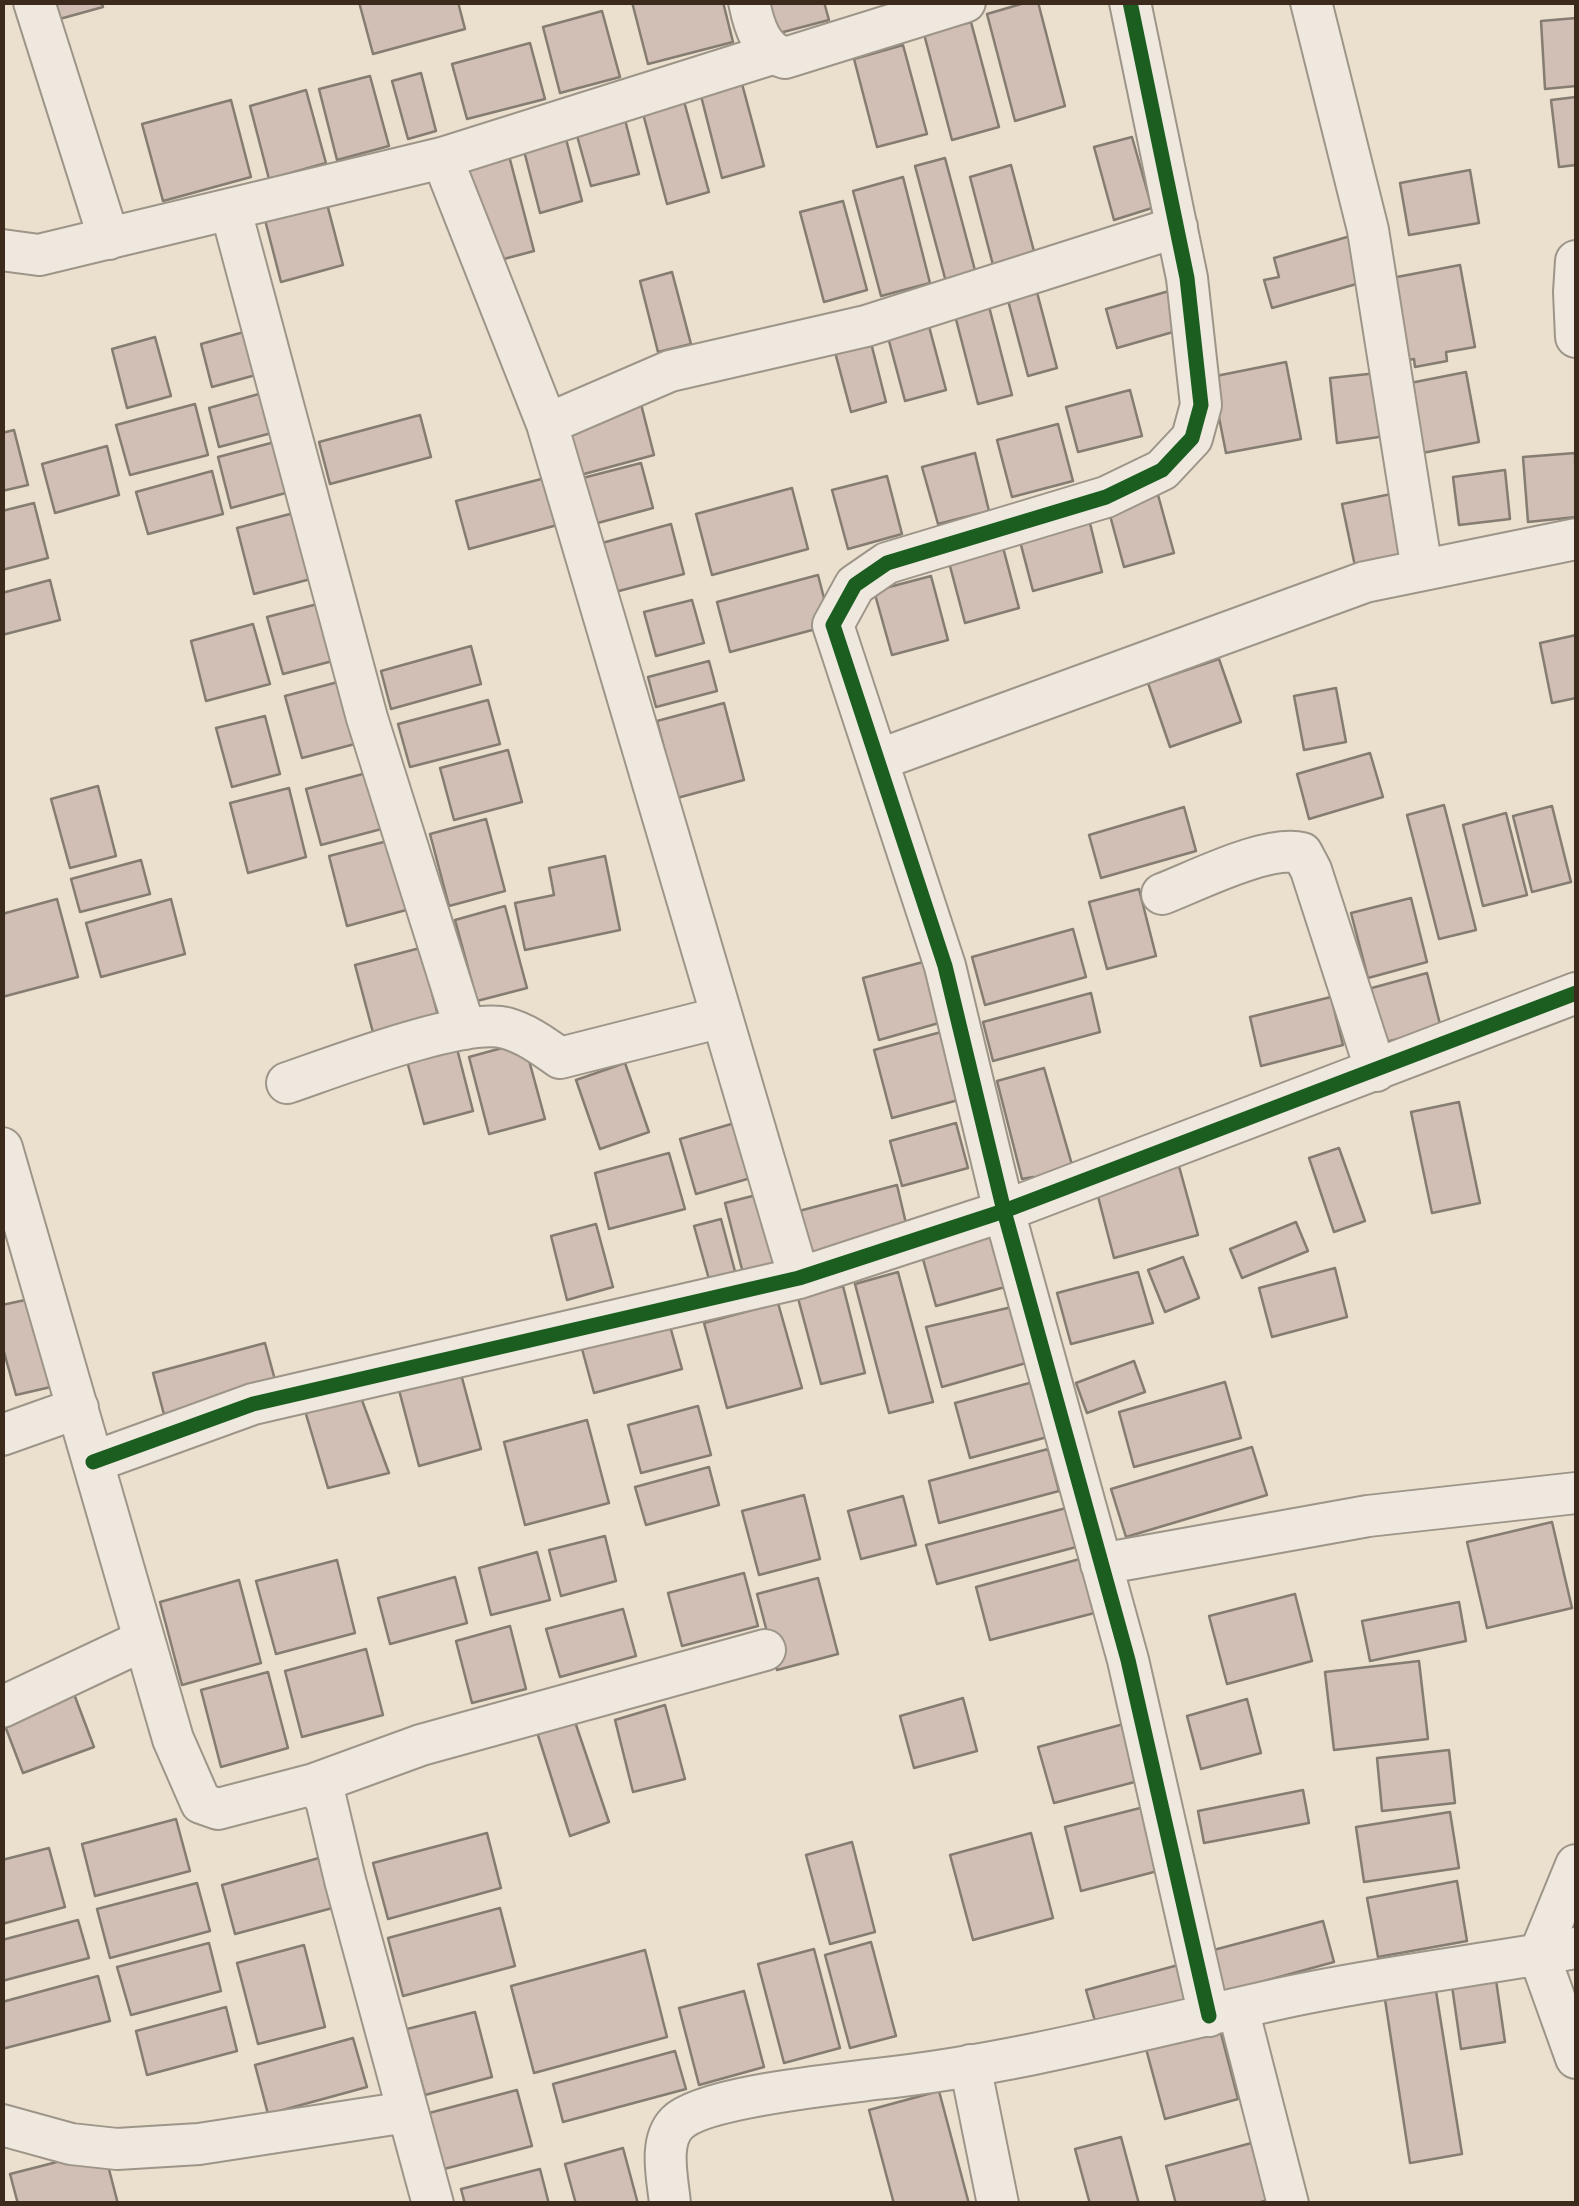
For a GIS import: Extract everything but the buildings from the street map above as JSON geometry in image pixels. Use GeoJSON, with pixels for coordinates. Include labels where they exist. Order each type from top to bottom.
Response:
{"type":"FeatureCollection","features":[{"type":"Feature","properties":{"kind":"street"},"geometry":{"type":"LineString","coordinates":[[34,2],[109,239]]}},
{"type":"Feature","properties":{"kind":"street"},"geometry":{"type":"LineString","coordinates":[[750,2],[753,22],[772,54]]}},
{"type":"Feature","properties":{"kind":"street"},"geometry":{"type":"LineString","coordinates":[[2,250],[39,256],[442,158],[772,54],[786,58],[965,2]]}},
{"type":"Feature","properties":{"kind":"street"},"geometry":{"type":"LineString","coordinates":[[1130,2],[1187,278],[1201,404],[1192,438],[1162,470],[1106,497],[887,564],[855,585],[833,625],[940,948],[1004,1211],[1223,2012],[1288,2204]]}},
{"type":"Feature","properties":{"kind":"street"},"geometry":{"type":"LineString","coordinates":[[1312,2],[1368,230],[1422,570]]}},
{"type":"Feature","properties":{"kind":"street"},"geometry":{"type":"LineString","coordinates":[[442,158],[547,424],[798,1278]]}},
{"type":"Feature","properties":{"kind":"street"},"geometry":{"type":"LineString","coordinates":[[231,210],[366,718],[465,1029]]}},
{"type":"Feature","properties":{"kind":"street"},"geometry":{"type":"LineString","coordinates":[[547,424],[670,371],[866,326],[1177,227]]}},
{"type":"Feature","properties":{"kind":"street"},"geometry":{"type":"LineString","coordinates":[[1576,261],[1576,337]]}},
{"type":"Feature","properties":{"kind":"street"},"geometry":{"type":"LineString","coordinates":[[878,760],[1365,582],[1576,540]]}},
{"type":"Feature","properties":{"kind":"street"},"geometry":{"type":"LineString","coordinates":[[1162,894],[1268,854],[1290,850],[1302,853],[1311,870],[1376,1071]]}},
{"type":"Feature","properties":{"kind":"street"},"geometry":{"type":"LineString","coordinates":[[93,1462],[253,1404],[798,1278],[1004,1211],[1576,993]]}},
{"type":"Feature","properties":{"kind":"street"},"geometry":{"type":"LineString","coordinates":[[287,1082],[465,1029],[502,1027],[532,1038],[560,1058],[722,1018]]}},
{"type":"Feature","properties":{"kind":"street"},"geometry":{"type":"LineString","coordinates":[[2,1148],[173,1739],[201,1803],[218,1809],[314,1784],[421,1745],[765,1650]]}},
{"type":"Feature","properties":{"kind":"street"},"geometry":{"type":"LineString","coordinates":[[2,1435],[78,1408]]}},
{"type":"Feature","properties":{"kind":"street"},"geometry":{"type":"LineString","coordinates":[[1101,1564],[1368,1516],[1576,1493]]}},
{"type":"Feature","properties":{"kind":"street"},"geometry":{"type":"LineString","coordinates":[[2,1706],[144,1640]]}},
{"type":"Feature","properties":{"kind":"street"},"geometry":{"type":"LineString","coordinates":[[314,1784],[326,1800],[432,2204]]}},
{"type":"Feature","properties":{"kind":"street"},"geometry":{"type":"LineString","coordinates":[[1576,1865],[1558,1952],[1576,2058]]}},
{"type":"Feature","properties":{"kind":"street"},"geometry":{"type":"LineString","coordinates":[[670,2204],[666,2147],[677,2123],[704,2109],[794,2088],[970,2065],[1297,1995],[1558,1952]]}},
{"type":"Feature","properties":{"kind":"street"},"geometry":{"type":"LineString","coordinates":[[970,2065],[998,2204]]}},
{"type":"Feature","properties":{"kind":"street"},"geometry":{"type":"LineString","coordinates":[[5,2117],[71,2144],[117,2149],[198,2144],[407,2112]]}},
{"type":"Feature","properties":{"kind":"cycle path"},"geometry":{"type":"LineString","coordinates":[[1130,2],[1187,278],[1201,405],[1192,438],[1162,470],[1106,497],[887,563],[855,585],[833,625],[945,966],[1004,1211],[1128,1660],[1209,2016]]}},
{"type":"Feature","properties":{"kind":"cycle path"},"geometry":{"type":"LineString","coordinates":[[93,1462],[253,1404],[799,1278],[1004,1211],[1576,993]]}}]}
